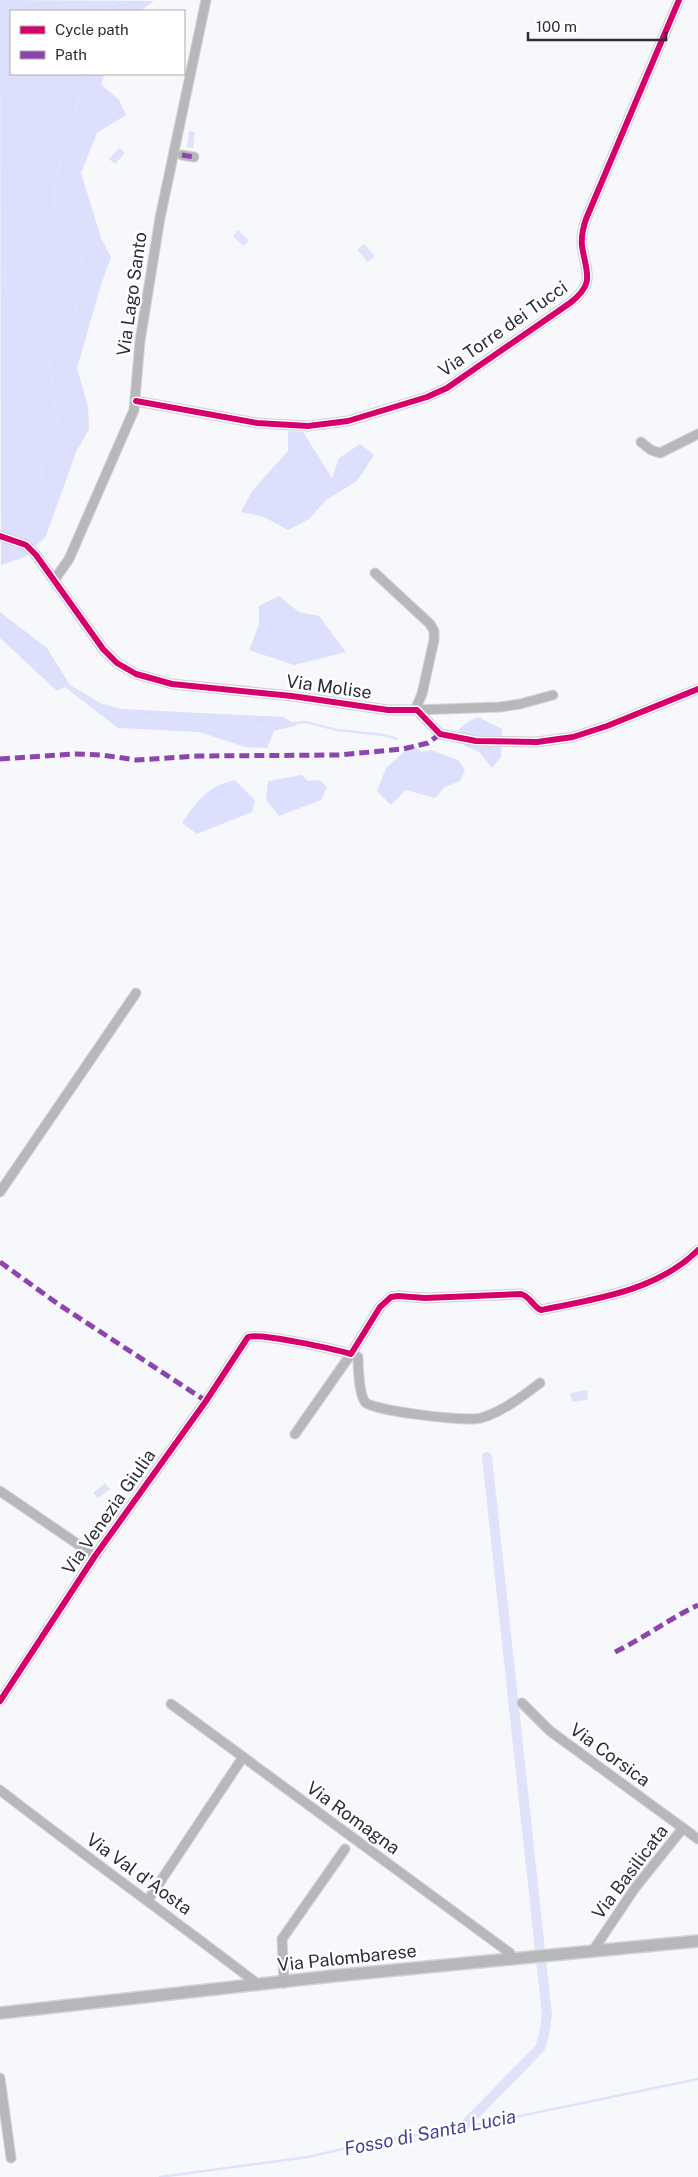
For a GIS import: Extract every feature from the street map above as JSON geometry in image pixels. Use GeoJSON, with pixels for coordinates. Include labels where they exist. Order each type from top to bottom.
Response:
{"type":"FeatureCollection","features":[{"type":"Feature","properties":{"kind":"main road","name":"Via Palombarese"},"geometry":{"type":"LineString","coordinates":[[0,2013],[259,1984],[698,1941]]}},
{"type":"Feature","properties":{"kind":"street","name":"Via Lago Santo"},"geometry":{"type":"LineString","coordinates":[[55,579],[63,570],[73,550],[132,418],[136,401],[141,334],[160,218],[206,0]]}},
{"type":"Feature","properties":{"kind":"street","name":"Via Torre dei Tucci"},"geometry":{"type":"LineString","coordinates":[[136,401],[274,425],[308,426],[340,423],[440,391],[570,303],[583,290],[589,278],[582,238],[586,218],[679,0]]}},
{"type":"Feature","properties":{"kind":"street"},"geometry":{"type":"LineString","coordinates":[[182,155],[194,157]]}},
{"type":"Feature","properties":{"kind":"street"},"geometry":{"type":"LineString","coordinates":[[641,442],[651,450],[660,453],[698,434]]}},
{"type":"Feature","properties":{"kind":"street","name":"Via Molise"},"geometry":{"type":"LineString","coordinates":[[0,536],[26,545],[55,579],[110,657],[126,669],[146,678],[172,684],[292,696],[388,710],[500,707],[553,695]]}},
{"type":"Feature","properties":{"kind":"street"},"geometry":{"type":"LineString","coordinates":[[376,572],[426,620],[434,631],[434,640],[422,694],[416,710],[440,734],[476,741],[538,742],[573,737],[607,726],[698,689]]}},
{"type":"Feature","properties":{"kind":"street"},"geometry":{"type":"LineString","coordinates":[[0,1192],[136,994]]}},
{"type":"Feature","properties":{"kind":"street"},"geometry":{"type":"LineString","coordinates":[[295,1434],[355,1355],[384,1303],[394,1296],[425,1298],[521,1294],[528,1296],[536,1307],[541,1310],[640,1286],[673,1269],[698,1250]]}},
{"type":"Feature","properties":{"kind":"street","name":"Via Venezia Giulia"},"geometry":{"type":"LineString","coordinates":[[0,1701],[4,1688],[250,1336],[259,1336],[355,1355]]}},
{"type":"Feature","properties":{"kind":"street"},"geometry":{"type":"LineString","coordinates":[[355,1355],[364,1400],[371,1406],[394,1410],[458,1419],[480,1418],[497,1411],[540,1383]]}},
{"type":"Feature","properties":{"kind":"street"},"geometry":{"type":"LineString","coordinates":[[0,1490],[95,1556]]}},
{"type":"Feature","properties":{"kind":"street","name":"Via Corsica"},"geometry":{"type":"LineString","coordinates":[[522,1703],[550,1731],[683,1828]]}},
{"type":"Feature","properties":{"kind":"street","name":"Via Romagna"},"geometry":{"type":"LineString","coordinates":[[171,1704],[510,1953],[511,1960]]}},
{"type":"Feature","properties":{"kind":"street"},"geometry":{"type":"LineString","coordinates":[[148,1900],[244,1758]]}},
{"type":"Feature","properties":{"kind":"street","name":"Via Val d'Aosta"},"geometry":{"type":"LineString","coordinates":[[0,1790],[259,1984]]}},
{"type":"Feature","properties":{"kind":"street","name":"Via Basilicata"},"geometry":{"type":"LineString","coordinates":[[592,1952],[635,1888],[683,1828],[698,1839]]}},
{"type":"Feature","properties":{"kind":"street"},"geometry":{"type":"LineString","coordinates":[[284,1982],[282,1939],[345,1849]]}},
{"type":"Feature","properties":{"kind":"street"},"geometry":{"type":"LineString","coordinates":[[0,2078],[11,2158]]}},
{"type":"Feature","properties":{"kind":"shaded area"},"geometry":{"type":"Polygon","coordinates":[[[0,0],[154,1],[141,10],[10,10],[10,75],[105,75],[101,84],[119,100],[126,115],[97,133],[81,173],[101,238],[111,257],[77,368],[88,407],[89,429],[76,452],[46,536],[25,557],[1,565],[0,0]]]}},
{"type":"Feature","properties":{"kind":"shaded area"},"geometry":{"type":"Polygon","coordinates":[[[189,131],[195,132],[193,148],[187,147],[189,131]]]}},
{"type":"Feature","properties":{"kind":"shaded area"},"geometry":{"type":"Polygon","coordinates":[[[119,148],[125,153],[115,164],[109,159],[119,148]]]}},
{"type":"Feature","properties":{"kind":"shaded area"},"geometry":{"type":"Polygon","coordinates":[[[238,230],[249,241],[243,246],[233,236],[238,230]]]}},
{"type":"Feature","properties":{"kind":"shaded area"},"geometry":{"type":"Polygon","coordinates":[[[364,244],[375,256],[368,262],[357,250],[364,244]]]}},
{"type":"Feature","properties":{"kind":"shaded area"},"geometry":{"type":"Polygon","coordinates":[[[288,431],[303,432],[332,478],[339,458],[360,444],[374,455],[357,481],[326,500],[309,519],[288,530],[264,517],[241,512],[252,491],[288,451],[288,431]]]}},
{"type":"Feature","properties":{"kind":"shaded area"},"geometry":{"type":"Polygon","coordinates":[[[279,596],[299,612],[319,616],[346,652],[294,665],[249,650],[259,625],[259,606],[279,596]]]}},
{"type":"Feature","properties":{"kind":"shaded area"},"geometry":{"type":"Polygon","coordinates":[[[0,612],[47,648],[70,685],[102,704],[122,709],[283,717],[298,725],[274,731],[267,748],[245,747],[199,732],[118,728],[65,687],[57,691],[0,638],[0,612]]]}},
{"type":"Feature","properties":{"kind":"shaded area"},"geometry":{"type":"Polygon","coordinates":[[[478,717],[502,729],[501,757],[492,768],[479,752],[465,746],[458,730],[469,721],[478,717]]]}},
{"type":"Feature","properties":{"kind":"shaded area"},"geometry":{"type":"Polygon","coordinates":[[[413,744],[421,752],[431,750],[458,760],[465,770],[460,781],[445,787],[435,798],[406,790],[391,805],[377,791],[386,768],[413,744]]]}},
{"type":"Feature","properties":{"kind":"shaded area"},"geometry":{"type":"Polygon","coordinates":[[[302,775],[308,781],[320,780],[327,787],[321,800],[279,816],[266,800],[268,781],[302,775]]]}},
{"type":"Feature","properties":{"kind":"shaded area"},"geometry":{"type":"Polygon","coordinates":[[[235,780],[255,800],[252,812],[197,834],[182,823],[193,808],[210,791],[217,786],[235,780]]]}},
{"type":"Feature","properties":{"kind":"shaded area"},"geometry":{"type":"Polygon","coordinates":[[[587,1390],[588,1400],[572,1402],[570,1393],[587,1390]]]}},
{"type":"Feature","properties":{"kind":"shaded area"},"geometry":{"type":"Polygon","coordinates":[[[105,1483],[110,1489],[98,1498],[93,1493],[105,1483]]]}},
{"type":"Feature","properties":{"kind":"waterway"},"geometry":{"type":"LineString","coordinates":[[108,10],[113,0]]}},
{"type":"Feature","properties":{"kind":"waterway"},"geometry":{"type":"LineString","coordinates":[[0,504],[25,504],[33,497],[40,481],[43,461],[58,423],[49,362],[76,313],[77,301],[72,293],[72,282],[82,258],[63,222],[55,213],[54,199],[57,173],[86,75]]}},
{"type":"Feature","properties":{"kind":"waterway"},"geometry":{"type":"LineString","coordinates":[[0,623],[37,659],[55,681],[69,687],[100,708],[118,715],[173,721],[227,733],[243,728],[306,722],[337,730],[384,735],[397,739]]}},
{"type":"Feature","properties":{"kind":"waterway"},"geometry":{"type":"LineString","coordinates":[[462,2128],[540,2048],[547,2015],[487,1457]]}},
{"type":"Feature","properties":{"kind":"waterway","name":"Fosso di Santa Lucia"},"geometry":{"type":"LineString","coordinates":[[160,2177],[308,2157],[377,2141],[462,2128],[698,2079]]}},
{"type":"Feature","properties":{"kind":"marked path"},"geometry":{"type":"LineString","coordinates":[[182,155],[194,157]]}},
{"type":"Feature","properties":{"kind":"marked path"},"geometry":{"type":"LineString","coordinates":[[0,759],[75,754],[102,755],[136,760],[199,756],[338,755],[403,749],[428,743],[440,734]]}},
{"type":"Feature","properties":{"kind":"marked path"},"geometry":{"type":"LineString","coordinates":[[0,1262],[58,1304],[206,1401]]}},
{"type":"Feature","properties":{"kind":"marked path"},"geometry":{"type":"LineString","coordinates":[[615,1652],[698,1605]]}},
{"type":"Feature","properties":{"kind":"cycle path"},"geometry":{"type":"LineString","coordinates":[[136,401],[257,423],[308,426],[348,421],[427,397],[447,388],[570,303],[578,296],[586,283],[587,271],[582,243],[582,232],[586,219],[679,0]]}},
{"type":"Feature","properties":{"kind":"cycle path"},"geometry":{"type":"LineString","coordinates":[[0,536],[26,545],[36,555],[103,649],[117,663],[136,674],[172,684],[292,696],[388,710],[417,710],[440,734],[476,741],[537,742],[573,737],[607,726],[698,689]]}},
{"type":"Feature","properties":{"kind":"cycle path"},"geometry":{"type":"LineString","coordinates":[[0,1701],[95,1556],[206,1401],[248,1337],[282,1339],[351,1354],[380,1307],[391,1297],[425,1298],[521,1294],[541,1310],[604,1297],[645,1284],[682,1264],[698,1250]]}}]}
